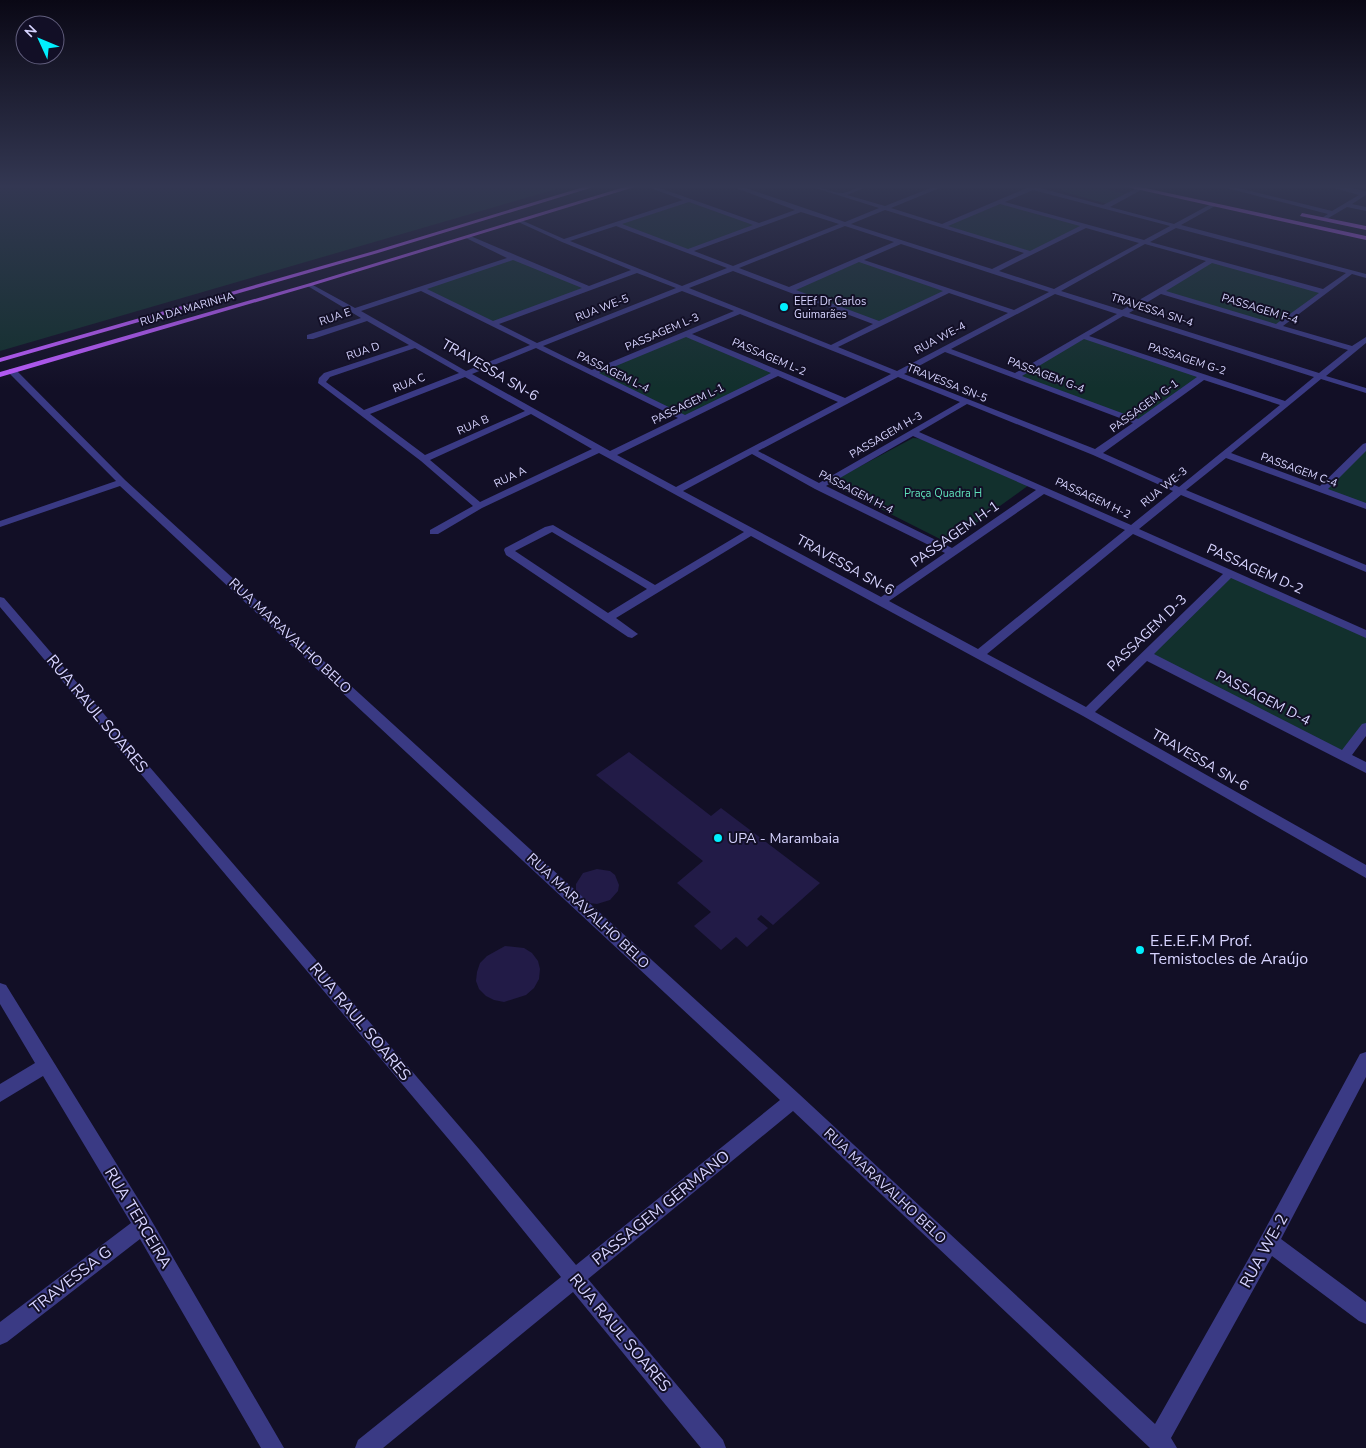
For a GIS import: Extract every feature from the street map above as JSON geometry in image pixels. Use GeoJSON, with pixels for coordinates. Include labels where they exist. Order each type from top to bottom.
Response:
{"type":"FeatureCollection","features":[{"type":"Feature","properties":{"kind":"main road","name":"RUA DA MARINHA"},"geometry":{"type":"LineString","coordinates":[[0,360],[371,253]]}},
{"type":"Feature","properties":{"kind":"main road"},"geometry":{"type":"LineString","coordinates":[[336,276],[401,253]]}},
{"type":"Feature","properties":{"kind":"main road","name":"RUA DA MARINHA"},"geometry":{"type":"LineString","coordinates":[[6,373],[415,253]]}},
{"type":"Feature","properties":{"kind":"street"},"geometry":{"type":"LineString","coordinates":[[501,253],[588,288]]}},
{"type":"Feature","properties":{"kind":"street","name":"TRAVESSA SN-5"},"geometry":{"type":"LineString","coordinates":[[594,253],[1096,453],[1180,491],[1366,569]]}},
{"type":"Feature","properties":{"kind":"street"},"geometry":{"type":"LineString","coordinates":[[692,253],[880,324]]}},
{"type":"Feature","properties":{"kind":"street","name":"RUA WE-5"},"geometry":{"type":"LineString","coordinates":[[464,373],[773,253]]}},
{"type":"Feature","properties":{"kind":"street"},"geometry":{"type":"LineString","coordinates":[[790,290],[875,253]]}},
{"type":"Feature","properties":{"kind":"street","name":"TRAVESSA SN-4"},"geometry":{"type":"LineString","coordinates":[[934,253],[1366,391]]}},
{"type":"Feature","properties":{"kind":"street"},"geometry":{"type":"LineString","coordinates":[[994,271],[1030,253]]}},
{"type":"Feature","properties":{"kind":"street","name":"RUA WE-4"},"geometry":{"type":"LineString","coordinates":[[677,490],[1125,253]]}},
{"type":"Feature","properties":{"kind":"street"},"geometry":{"type":"LineString","coordinates":[[1181,253],[1324,292]]}},
{"type":"Feature","properties":{"kind":"street"},"geometry":{"type":"LineString","coordinates":[[1277,253],[1366,276]]}},
{"type":"Feature","properties":{"kind":"street"},"geometry":{"type":"LineString","coordinates":[[354,311],[513,258]]}},
{"type":"Feature","properties":{"kind":"street"},"geometry":{"type":"LineString","coordinates":[[858,260],[1013,312]]}},
{"type":"Feature","properties":{"kind":"street"},"geometry":{"type":"LineString","coordinates":[[1016,376],[1080,336],[1211,260]]}},
{"type":"Feature","properties":{"kind":"street"},"geometry":{"type":"LineString","coordinates":[[495,323],[638,270]]}},
{"type":"Feature","properties":{"kind":"street"},"geometry":{"type":"LineString","coordinates":[[1278,326],[1351,272]]}},
{"type":"Feature","properties":{"kind":"street","name":"TRAVESSA SN-6"},"geometry":{"type":"LineString","coordinates":[[309,285],[599,449],[1087,713],[1366,872]]}},
{"type":"Feature","properties":{"kind":"street","name":"PASSAGEM L-4"},"geometry":{"type":"LineString","coordinates":[[422,289],[495,323],[533,345],[684,418]]}},
{"type":"Feature","properties":{"kind":"street"},"geometry":{"type":"LineString","coordinates":[[832,348],[950,290]]}},
{"type":"Feature","properties":{"kind":"street","name":"PASSAGEM F-4"},"geometry":{"type":"LineString","coordinates":[[1160,291],[1353,349]]}},
{"type":"Feature","properties":{"kind":"street","name":"PASSAGEM L-3"},"geometry":{"type":"LineString","coordinates":[[591,374],[741,311]]}},
{"type":"Feature","properties":{"kind":"street","name":"RUA E"},"geometry":{"type":"LineString","coordinates":[[310,337],[367,318]]}},
{"type":"Feature","properties":{"kind":"street","name":"PASSAGEM L-2"},"geometry":{"type":"LineString","coordinates":[[686,334],[844,402]]}},
{"type":"Feature","properties":{"kind":"street","name":"PASSAGEM G-2"},"geometry":{"type":"LineString","coordinates":[[1080,336],[1286,404]]}},
{"type":"Feature","properties":{"kind":"street","name":"RUA WE-3"},"geometry":{"type":"LineString","coordinates":[[978,655],[1366,339]]}},
{"type":"Feature","properties":{"kind":"street","name":"RUA D"},"geometry":{"type":"LineString","coordinates":[[363,414],[322,383],[322,378],[416,345]]}},
{"type":"Feature","properties":{"kind":"street","name":"PASSAGEM G-4"},"geometry":{"type":"LineString","coordinates":[[944,349],[1139,422]]}},
{"type":"Feature","properties":{"kind":"street","name":"RUA MARAVALHO BELO"},"geometry":{"type":"LineString","coordinates":[[6,373],[793,1100],[1162,1444]]}},
{"type":"Feature","properties":{"kind":"street","name":"RUA C"},"geometry":{"type":"LineString","coordinates":[[363,414],[464,373]]}},
{"type":"Feature","properties":{"kind":"street","name":"PASSAGEM L-1"},"geometry":{"type":"LineString","coordinates":[[610,455],[777,373]]}},
{"type":"Feature","properties":{"kind":"street","name":"PASSAGEM G-1"},"geometry":{"type":"LineString","coordinates":[[1096,453],[1204,376]]}},
{"type":"Feature","properties":{"kind":"street","name":"PASSAGEM H-3"},"geometry":{"type":"LineString","coordinates":[[818,486],[914,433],[965,402]]}},
{"type":"Feature","properties":{"kind":"street","name":"RUA B"},"geometry":{"type":"LineString","coordinates":[[424,459],[531,411]]}},
{"type":"Feature","properties":{"kind":"street"},"geometry":{"type":"LineString","coordinates":[[363,414],[424,459],[479,506]]}},
{"type":"Feature","properties":{"kind":"street","name":"PASSAGEM H-2"},"geometry":{"type":"LineString","coordinates":[[914,433],[1044,489],[1132,530]]}},
{"type":"Feature","properties":{"kind":"street"},"geometry":{"type":"LineString","coordinates":[[1321,490],[1366,446]]}},
{"type":"Feature","properties":{"kind":"street","name":"RUA A"},"geometry":{"type":"LineString","coordinates":[[434,532],[479,506],[599,449]]}},
{"type":"Feature","properties":{"kind":"street","name":"PASSAGEM H-4"},"geometry":{"type":"LineString","coordinates":[[752,451],[951,552]]}},
{"type":"Feature","properties":{"kind":"street","name":"PASSAGEM C-4"},"geometry":{"type":"LineString","coordinates":[[1224,454],[1366,506]]}},
{"type":"Feature","properties":{"kind":"street"},"geometry":{"type":"LineString","coordinates":[[0,524],[122,482]]}},
{"type":"Feature","properties":{"kind":"street","name":"PASSAGEM H-1"},"geometry":{"type":"LineString","coordinates":[[881,602],[1044,489]]}},
{"type":"Feature","properties":{"kind":"street"},"geometry":{"type":"LineString","coordinates":[[632,634],[510,553],[509,550],[553,528],[654,589]]}},
{"type":"Feature","properties":{"kind":"street","name":"PASSAGEM D-2"},"geometry":{"type":"LineString","coordinates":[[1132,530],[1366,634]]}},
{"type":"Feature","properties":{"kind":"street"},"geometry":{"type":"LineString","coordinates":[[609,617],[752,531]]}},
{"type":"Feature","properties":{"kind":"street","name":"PASSAGEM D-3"},"geometry":{"type":"LineString","coordinates":[[1087,713],[1229,574]]}},
{"type":"Feature","properties":{"kind":"street","name":"RUA RAUL SOARES"},"geometry":{"type":"LineString","coordinates":[[0,600],[460,1140],[716,1448]]}},
{"type":"Feature","properties":{"kind":"street","name":"PASSAGEM D-4"},"geometry":{"type":"LineString","coordinates":[[1146,656],[1366,768]]}},
{"type":"Feature","properties":{"kind":"street"},"geometry":{"type":"LineString","coordinates":[[1344,757],[1366,727]]}},
{"type":"Feature","properties":{"kind":"street","name":"RUA TERCEIRA"},"geometry":{"type":"LineString","coordinates":[[0,990],[142,1225],[273,1448]]}},
{"type":"Feature","properties":{"kind":"street","name":"RUA WE-2"},"geometry":{"type":"LineString","coordinates":[[1162,1444],[1366,1060]]}},
{"type":"Feature","properties":{"kind":"street"},"geometry":{"type":"LineString","coordinates":[[0,1094],[46,1065]]}},
{"type":"Feature","properties":{"kind":"street","name":"PASSAGEM GERMANO"},"geometry":{"type":"LineString","coordinates":[[366,1448],[793,1100]]}},
{"type":"Feature","properties":{"kind":"street","name":"TRAVESSA G"},"geometry":{"type":"LineString","coordinates":[[0,1335],[142,1225]]}},
{"type":"Feature","properties":{"kind":"street"},"geometry":{"type":"LineString","coordinates":[[1269,1242],[1366,1314]]}},
{"type":"Feature","properties":{"kind":"green space"},"geometry":{"type":"Polygon","coordinates":[[[0,253],[338,253],[0,351],[0,253]]]}},
{"type":"Feature","properties":{"kind":"green space"},"geometry":{"type":"Polygon","coordinates":[[[513,258],[588,288],[495,323],[422,289],[513,258]]]}},
{"type":"Feature","properties":{"kind":"green space"},"geometry":{"type":"Polygon","coordinates":[[[858,260],[950,290],[880,324],[789,290],[858,260]]]}},
{"type":"Feature","properties":{"kind":"green space"},"geometry":{"type":"Polygon","coordinates":[[[1211,261],[1324,292],[1278,326],[1160,291],[1211,261]]]}},
{"type":"Feature","properties":{"kind":"green space"},"geometry":{"type":"Polygon","coordinates":[[[686,334],[777,373],[684,418],[591,373],[686,334]]]}},
{"type":"Feature","properties":{"kind":"green space"},"geometry":{"type":"Polygon","coordinates":[[[1081,336],[1204,376],[1139,422],[1016,376],[1081,336]]]}},
{"type":"Feature","properties":{"kind":"green space","name":"Praça Quadra H"},"geometry":{"type":"Polygon","coordinates":[[[913,438],[925,439],[1029,485],[950,542],[944,541],[829,483],[913,438]]]}},
{"type":"Feature","properties":{"kind":"green space"},"geometry":{"type":"Polygon","coordinates":[[[1366,446],[1366,506],[1321,490],[1366,446]]]}},
{"type":"Feature","properties":{"kind":"green space"},"geometry":{"type":"Polygon","coordinates":[[[1229,574],[1366,634],[1366,727],[1344,757],[1146,655],[1229,574]]]}},
{"type":"Feature","properties":{"kind":"building","name":"UPA - Marambaia"},"geometry":{"type":"Polygon","coordinates":[[[629,752],[711,816],[721,808],[820,883],[773,925],[761,915],[757,919],[768,928],[747,947],[736,937],[721,950],[694,926],[711,912],[677,883],[703,861],[596,775],[629,752]]]}},
{"type":"Feature","properties":{"kind":"building"},"geometry":{"type":"Polygon","coordinates":[[[597,869],[610,871],[615,875],[619,885],[618,891],[610,900],[597,904],[589,903],[578,896],[576,884],[583,873],[597,869]]]}},
{"type":"Feature","properties":{"kind":"building"},"geometry":{"type":"Polygon","coordinates":[[[505,946],[524,948],[532,953],[538,961],[540,969],[539,979],[534,988],[526,995],[504,1002],[486,996],[479,989],[476,981],[480,963],[487,956],[505,946]]]}},
{"type":"Feature","properties":{"kind":"place","name":"EEEf Dr Carlos Guimarães"},"geometry":{"type":"Point","coordinates":[784,307]}},
{"type":"Feature","properties":{"kind":"place","name":"UPA - Marambaia"},"geometry":{"type":"Point","coordinates":[718,838]}},
{"type":"Feature","properties":{"kind":"place","name":"E.E.E.F.M Prof. Temistocles de Araújo"},"geometry":{"type":"Point","coordinates":[1140,950]}}]}
